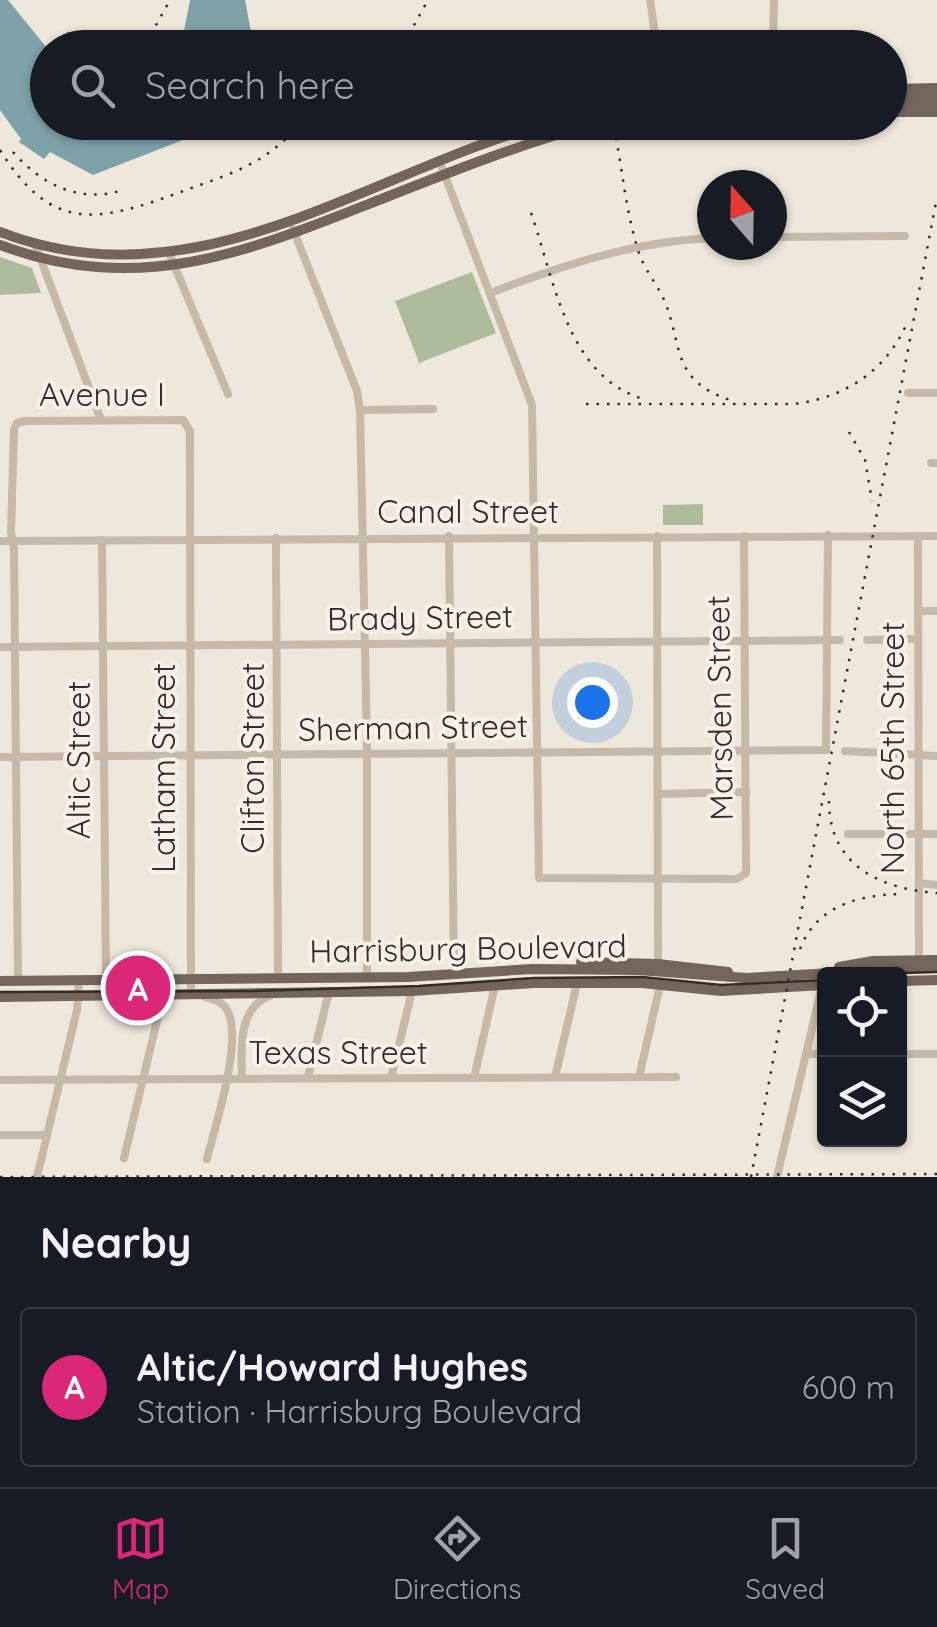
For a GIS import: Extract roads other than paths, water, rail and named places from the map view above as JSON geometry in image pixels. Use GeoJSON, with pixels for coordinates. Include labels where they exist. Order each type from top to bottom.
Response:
{"type":"FeatureCollection","features":[{"type":"Feature","properties":{"kind":"main road"},"geometry":{"type":"LineString","coordinates":[[907,89],[937,92]]}},
{"type":"Feature","properties":{"kind":"main road"},"geometry":{"type":"LineString","coordinates":[[907,97],[937,92]]}},
{"type":"Feature","properties":{"kind":"main road"},"geometry":{"type":"LineString","coordinates":[[907,101],[937,104]]}},
{"type":"Feature","properties":{"kind":"main road"},"geometry":{"type":"LineString","coordinates":[[907,112],[937,112]]}},
{"type":"Feature","properties":{"kind":"main road"},"geometry":{"type":"LineString","coordinates":[[0,232],[35,244],[126,257],[210,247],[493,140]]}},
{"type":"Feature","properties":{"kind":"main road"},"geometry":{"type":"LineString","coordinates":[[0,245],[40,259],[129,270],[215,259],[541,140]]}},
{"type":"Feature","properties":{"kind":"main road"},"geometry":{"type":"LineString","coordinates":[[484,143],[489,156]]}},
{"type":"Feature","properties":{"kind":"main road"},"geometry":{"type":"LineString","coordinates":[[858,967],[873,961],[937,964]]}},
{"type":"Feature","properties":{"kind":"main road"},"geometry":{"type":"LineString","coordinates":[[454,974],[529,963],[658,964],[741,976],[817,980]]}},
{"type":"Feature","properties":{"kind":"main road","name":"Harrisburg Boulevard"},"geometry":{"type":"LineString","coordinates":[[0,998],[412,991],[534,983],[746,978],[917,964]]}},
{"type":"Feature","properties":{"kind":"main road","name":"Harrisburg Boulevard"},"geometry":{"type":"LineString","coordinates":[[0,981],[367,978],[532,969],[674,980],[721,991],[817,982]]}},
{"type":"Feature","properties":{"kind":"main road"},"geometry":{"type":"LineString","coordinates":[[741,976],[741,994]]}},
{"type":"Feature","properties":{"kind":"main road"},"geometry":{"type":"LineString","coordinates":[[412,991],[576,988],[741,994],[774,983],[817,981]]}},
{"type":"Feature","properties":{"kind":"main road"},"geometry":{"type":"LineString","coordinates":[[907,982],[937,983]]}},
{"type":"Feature","properties":{"kind":"main road"},"geometry":{"type":"LineString","coordinates":[[907,984],[937,983]]}},
{"type":"Feature","properties":{"kind":"street"},"geometry":{"type":"LineString","coordinates":[[650,0],[654,30]]}},
{"type":"Feature","properties":{"kind":"street"},"geometry":{"type":"LineString","coordinates":[[773,30],[774,0]]}},
{"type":"Feature","properties":{"kind":"street"},"geometry":{"type":"LineString","coordinates":[[439,160],[530,397],[539,878],[658,879]]}},
{"type":"Feature","properties":{"kind":"street"},"geometry":{"type":"LineString","coordinates":[[289,220],[360,410],[366,644],[367,978]]}},
{"type":"Feature","properties":{"kind":"street"},"geometry":{"type":"LineString","coordinates":[[787,237],[905,236]]}},
{"type":"Feature","properties":{"kind":"street"},"geometry":{"type":"LineString","coordinates":[[490,293],[593,258],[697,239]]}},
{"type":"Feature","properties":{"kind":"street"},"geometry":{"type":"LineString","coordinates":[[35,244],[102,420]]}},
{"type":"Feature","properties":{"kind":"street"},"geometry":{"type":"LineString","coordinates":[[169,252],[228,394]]}},
{"type":"Feature","properties":{"kind":"street"},"geometry":{"type":"LineString","coordinates":[[908,392],[937,392]]}},
{"type":"Feature","properties":{"kind":"street"},"geometry":{"type":"LineString","coordinates":[[360,410],[432,409]]}},
{"type":"Feature","properties":{"kind":"street","name":"Avenue I"},"geometry":{"type":"LineString","coordinates":[[13,540],[17,422],[188,422]]}},
{"type":"Feature","properties":{"kind":"street","name":"Latham Street"},"geometry":{"type":"LineString","coordinates":[[188,422],[191,979],[196,996]]}},
{"type":"Feature","properties":{"kind":"street"},"geometry":{"type":"LineString","coordinates":[[828,535],[829,640]]}},
{"type":"Feature","properties":{"kind":"street"},"geometry":{"type":"LineString","coordinates":[[449,536],[454,974]]}},
{"type":"Feature","properties":{"kind":"street"},"geometry":{"type":"LineString","coordinates":[[657,536],[658,964]]}},
{"type":"Feature","properties":{"kind":"street","name":"Marsden Street"},"geometry":{"type":"LineString","coordinates":[[658,879],[742,878],[747,867],[744,536]]}},
{"type":"Feature","properties":{"kind":"street","name":"North 65th Street"},"geometry":{"type":"LineString","coordinates":[[917,964],[918,536]]}},
{"type":"Feature","properties":{"kind":"street","name":"Canal Street"},"geometry":{"type":"LineString","coordinates":[[0,540],[937,536]]}},
{"type":"Feature","properties":{"kind":"street","name":"Clifton Street"},"geometry":{"type":"LineString","coordinates":[[276,538],[278,979]]}},
{"type":"Feature","properties":{"kind":"street"},"geometry":{"type":"LineString","coordinates":[[13,540],[18,981]]}},
{"type":"Feature","properties":{"kind":"street","name":"Altic Street"},"geometry":{"type":"LineString","coordinates":[[102,540],[106,980]]}},
{"type":"Feature","properties":{"kind":"street"},"geometry":{"type":"LineString","coordinates":[[918,611],[937,611]]}},
{"type":"Feature","properties":{"kind":"street"},"geometry":{"type":"LineString","coordinates":[[867,640],[918,639]]}},
{"type":"Feature","properties":{"kind":"street","name":"Sherman Street"},"geometry":{"type":"LineString","coordinates":[[0,757],[826,750],[829,640]]}},
{"type":"Feature","properties":{"kind":"street","name":"Brady Street"},"geometry":{"type":"LineString","coordinates":[[0,647],[840,640]]}},
{"type":"Feature","properties":{"kind":"street"},"geometry":{"type":"LineString","coordinates":[[846,751],[937,756]]}},
{"type":"Feature","properties":{"kind":"street"},"geometry":{"type":"LineString","coordinates":[[660,794],[746,792]]}},
{"type":"Feature","properties":{"kind":"street"},"geometry":{"type":"LineString","coordinates":[[848,834],[937,834]]}},
{"type":"Feature","properties":{"kind":"street"},"geometry":{"type":"LineString","coordinates":[[919,883],[937,885]]}},
{"type":"Feature","properties":{"kind":"street"},"geometry":{"type":"LineString","coordinates":[[37,1177],[79,997],[79,980]]}},
{"type":"Feature","properties":{"kind":"street"},"geometry":{"type":"LineString","coordinates":[[555,1077],[576,988]]}},
{"type":"Feature","properties":{"kind":"street"},"geometry":{"type":"LineString","coordinates":[[474,1078],[494,990]]}},
{"type":"Feature","properties":{"kind":"street"},"geometry":{"type":"LineString","coordinates":[[639,1077],[659,990]]}},
{"type":"Feature","properties":{"kind":"street"},"geometry":{"type":"LineString","coordinates":[[391,1078],[412,991]]}},
{"type":"Feature","properties":{"kind":"street"},"geometry":{"type":"LineString","coordinates":[[308,1078],[329,992]]}},
{"type":"Feature","properties":{"kind":"street"},"geometry":{"type":"LineString","coordinates":[[242,1078],[250,1008],[259,999],[274,994]]}},
{"type":"Feature","properties":{"kind":"street"},"geometry":{"type":"LineString","coordinates":[[124,1158],[163,996]]}},
{"type":"Feature","properties":{"kind":"street"},"geometry":{"type":"LineString","coordinates":[[196,996],[216,1000],[229,1015],[232,1028],[226,1078],[208,1159]]}},
{"type":"Feature","properties":{"kind":"street"},"geometry":{"type":"LineString","coordinates":[[778,1177],[817,1009]]}},
{"type":"Feature","properties":{"kind":"street"},"geometry":{"type":"LineString","coordinates":[[806,1054],[817,1054]]}},
{"type":"Feature","properties":{"kind":"street"},"geometry":{"type":"LineString","coordinates":[[907,1054],[937,1054]]}},
{"type":"Feature","properties":{"kind":"street","name":"Texas Street"},"geometry":{"type":"LineString","coordinates":[[0,1080],[676,1078]]}},
{"type":"Feature","properties":{"kind":"street"},"geometry":{"type":"LineString","coordinates":[[0,1135],[47,1135]]}},
{"type":"Feature","properties":{"kind":"water"},"geometry":{"type":"Polygon","coordinates":[[[0,0],[8,0],[32,30],[30,140],[183,140],[93,175],[50,152],[44,159],[19,142],[21,139],[0,110],[0,0]]]}},
{"type":"Feature","properties":{"kind":"water"},"geometry":{"type":"Polygon","coordinates":[[[190,0],[245,0],[251,30],[184,30],[190,0]]]}},
{"type":"Feature","properties":{"kind":"tram line"},"geometry":{"type":"LineString","coordinates":[[907,973],[937,972]]}},
{"type":"Feature","properties":{"kind":"tram line"},"geometry":{"type":"LineString","coordinates":[[0,992],[254,991],[534,978],[642,977],[721,985],[817,980]]}},
{"type":"Feature","properties":{"kind":"railway"},"geometry":{"type":"LineString","coordinates":[[152,30],[170,0]]}},
{"type":"Feature","properties":{"kind":"railway"},"geometry":{"type":"LineString","coordinates":[[410,30],[428,0]]}},
{"type":"Feature","properties":{"kind":"railway"},"geometry":{"type":"LineString","coordinates":[[0,150],[38,196],[77,214],[99,214],[149,203],[237,170],[269,153],[284,140]]}},
{"type":"Feature","properties":{"kind":"railway"},"geometry":{"type":"LineString","coordinates":[[616,140],[635,239],[665,302],[682,360],[697,383],[730,400]]}},
{"type":"Feature","properties":{"kind":"railway"},"geometry":{"type":"LineString","coordinates":[[13,152],[49,182],[76,193],[123,190]]}},
{"type":"Feature","properties":{"kind":"railway"},"geometry":{"type":"LineString","coordinates":[[751,1177],[937,197]]}},
{"type":"Feature","properties":{"kind":"railway"},"geometry":{"type":"LineString","coordinates":[[531,213],[557,297],[581,350],[620,389],[647,400]]}},
{"type":"Feature","properties":{"kind":"railway"},"geometry":{"type":"LineString","coordinates":[[586,404],[795,404],[814,400],[847,388],[876,368],[907,323]]}},
{"type":"Feature","properties":{"kind":"railway"},"geometry":{"type":"LineString","coordinates":[[849,432],[865,460],[872,501]]}},
{"type":"Feature","properties":{"kind":"railway"},"geometry":{"type":"LineString","coordinates":[[829,801],[838,842],[862,870],[896,886],[937,893]]}},
{"type":"Feature","properties":{"kind":"railway"},"geometry":{"type":"LineString","coordinates":[[800,949],[817,922],[841,905],[902,894]]}},
{"type":"Feature","properties":{"kind":"railway"},"geometry":{"type":"LineString","coordinates":[[0,1177],[937,1174]]}},
{"type":"Feature","properties":{"kind":"place","name":"Altic/Howard Hughes"},"geometry":{"type":"Point","coordinates":[138,988]}}]}
